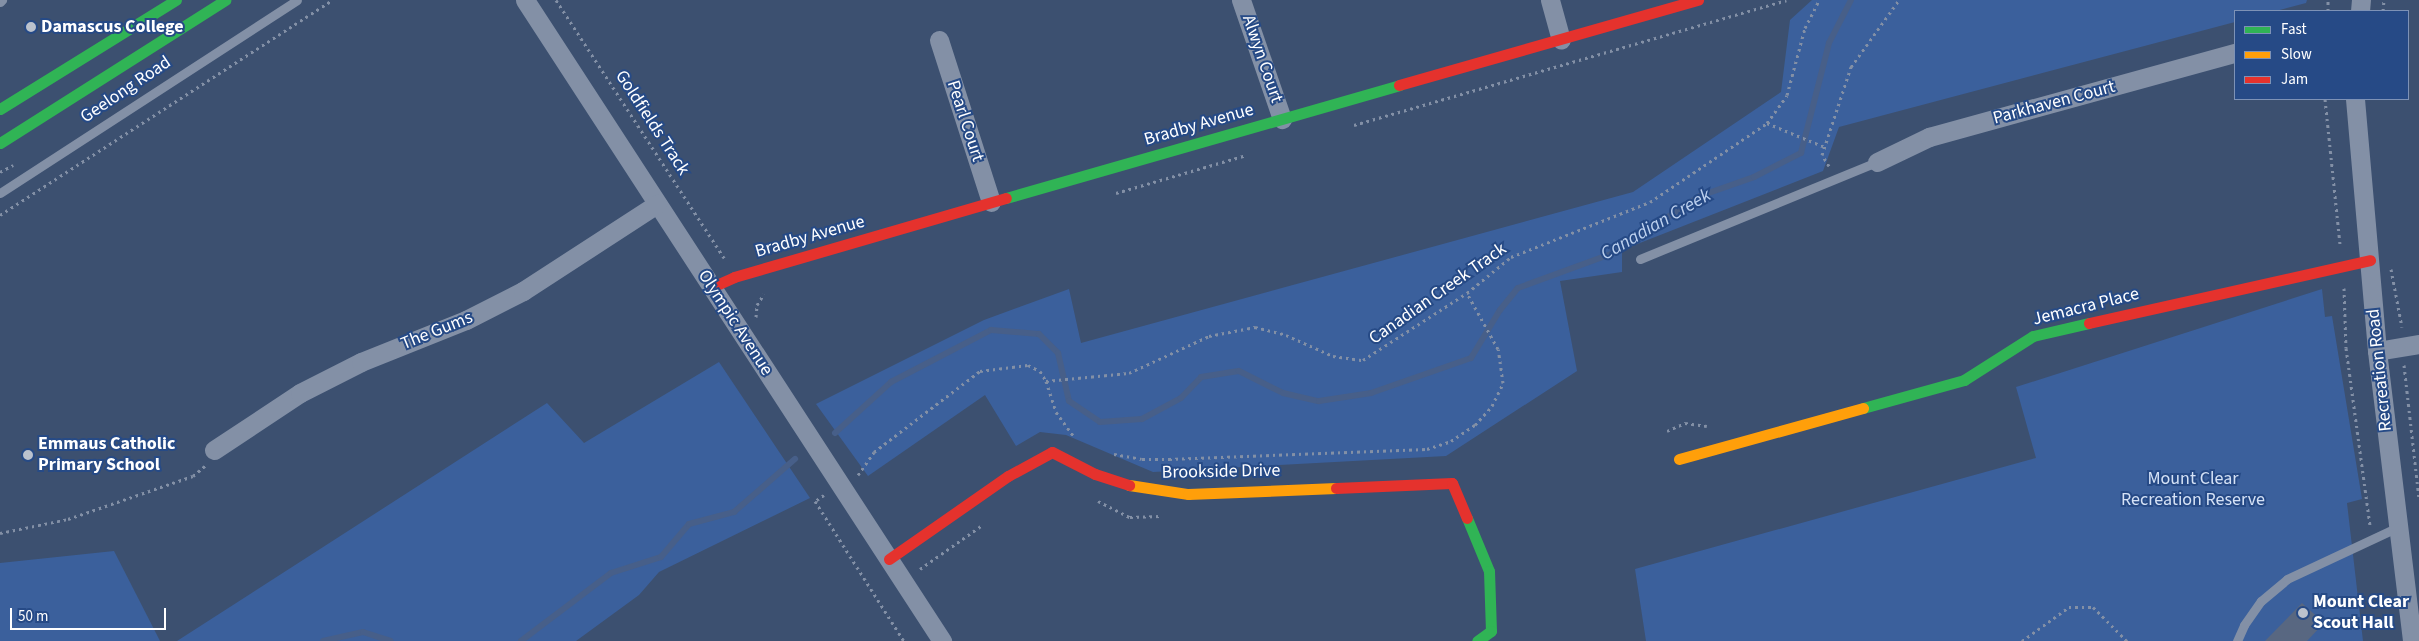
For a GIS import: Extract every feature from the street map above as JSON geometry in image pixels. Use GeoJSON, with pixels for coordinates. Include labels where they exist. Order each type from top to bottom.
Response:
{"type":"FeatureCollection","features":[{"type":"Feature","properties":{"kind":"street"},"geometry":{"type":"LineString","coordinates":[[0,109],[176,0]]}},
{"type":"Feature","properties":{"kind":"street","name":"Geelong Road"},"geometry":{"type":"LineString","coordinates":[[0,143],[225,0]]}},
{"type":"Feature","properties":{"kind":"street","name":"Alwyn Court"},"geometry":{"type":"LineString","coordinates":[[1241,0],[1282,119]]}},
{"type":"Feature","properties":{"kind":"street"},"geometry":{"type":"LineString","coordinates":[[1550,0],[1561,40]]}},
{"type":"Feature","properties":{"kind":"street","name":"Bradby Avenue"},"geometry":{"type":"LineString","coordinates":[[712,287],[734,277],[991,202],[1698,0]]}},
{"type":"Feature","properties":{"kind":"street","name":"Olympic Avenue"},"geometry":{"type":"LineString","coordinates":[[525,2],[942,641]]}},
{"type":"Feature","properties":{"kind":"street","name":"Pearl Court"},"geometry":{"type":"LineString","coordinates":[[939,40],[991,202]]}},
{"type":"Feature","properties":{"kind":"street","name":"Parkhaven Court"},"geometry":{"type":"LineString","coordinates":[[1877,162],[1929,137],[2234,54]]}},
{"type":"Feature","properties":{"kind":"street","name":"Recreation Road"},"geometry":{"type":"LineString","coordinates":[[2355,100],[2357,145],[2370,260],[2377,351],[2412,641]]}},
{"type":"Feature","properties":{"kind":"street","name":"The Gums"},"geometry":{"type":"LineString","coordinates":[[214,450],[300,393],[361,362],[466,320],[523,291],[657,204]]}},
{"type":"Feature","properties":{"kind":"street","name":"Jemacra Place"},"geometry":{"type":"LineString","coordinates":[[1679,459],[1964,380],[2033,336],[2341,265],[2370,260]]}},
{"type":"Feature","properties":{"kind":"street"},"geometry":{"type":"LineString","coordinates":[[2377,351],[2410,345]]}},
{"type":"Feature","properties":{"kind":"street","name":"Brookside Drive"},"geometry":{"type":"LineString","coordinates":[[889,559],[1008,476],[1052,452],[1095,474],[1141,489],[1188,494],[1452,483],[1489,571],[1491,631],[1477,641]]}},
{"type":"Feature","properties":{"kind":"lane","name":"Geelong Road"},"geometry":{"type":"LineString","coordinates":[[0,193],[297,0]]}},
{"type":"Feature","properties":{"kind":"lane"},"geometry":{"type":"LineString","coordinates":[[1640,259],[1877,162]]}},
{"type":"Feature","properties":{"kind":"lane"},"geometry":{"type":"LineString","coordinates":[[2237,641],[2244,625],[2262,601],[2287,579],[2398,527]]}},
{"type":"Feature","properties":{"kind":"path"},"geometry":{"type":"LineString","coordinates":[[0,215],[332,0]]}},
{"type":"Feature","properties":{"kind":"path","name":"Goldfields Track"},"geometry":{"type":"LineString","coordinates":[[556,0],[726,261]]}},
{"type":"Feature","properties":{"kind":"path"},"geometry":{"type":"LineString","coordinates":[[1350,126],[1762,10],[1786,0]]}},
{"type":"Feature","properties":{"kind":"path"},"geometry":{"type":"LineString","coordinates":[[1819,0],[1804,28],[1787,95],[1767,123],[1825,147]]}},
{"type":"Feature","properties":{"kind":"path"},"geometry":{"type":"LineString","coordinates":[[1844,176],[1824,163],[1822,155],[1851,67],[1899,0]]}},
{"type":"Feature","properties":{"kind":"path"},"geometry":{"type":"LineString","coordinates":[[2325,100],[2341,265],[2346,348],[2371,538]]}},
{"type":"Feature","properties":{"kind":"path","name":"Canadian Creek Track"},"geometry":{"type":"LineString","coordinates":[[1046,381],[1129,374],[1209,336],[1255,327],[1286,335],[1333,356],[1363,360],[1467,293],[1512,257],[1650,202],[1767,123]]}},
{"type":"Feature","properties":{"kind":"path"},"geometry":{"type":"LineString","coordinates":[[756,318],[757,306],[764,294],[773,291]]}},
{"type":"Feature","properties":{"kind":"path"},"geometry":{"type":"LineString","coordinates":[[1105,452],[1160,459],[1427,448],[1451,440],[1475,425],[1492,406],[1503,383],[1498,348],[1467,293]]}},
{"type":"Feature","properties":{"kind":"path"},"geometry":{"type":"LineString","coordinates":[[2410,345],[2419,499]]}},
{"type":"Feature","properties":{"kind":"path"},"geometry":{"type":"LineString","coordinates":[[857,476],[874,452],[980,371],[1028,365],[1040,371],[1046,381],[1062,424],[1080,440]]}},
{"type":"Feature","properties":{"kind":"path"},"geometry":{"type":"LineString","coordinates":[[0,533],[59,522],[180,480],[202,471],[214,450]]}},
{"type":"Feature","properties":{"kind":"path"},"geometry":{"type":"LineString","coordinates":[[826,494],[815,501],[904,641]]}},
{"type":"Feature","properties":{"kind":"path"},"geometry":{"type":"LineString","coordinates":[[2022,641],[2069,607],[2093,607],[2127,641]]}},
{"type":"Feature","properties":{"kind":"green space"},"geometry":{"type":"Polygon","coordinates":[[[1812,0],[2307,0],[2306,3],[2280,10],[2234,10],[2234,22],[1839,127],[1823,171],[1622,250],[1622,272],[1560,281],[1577,371],[1446,456],[1153,472],[1066,435],[1040,432],[1016,446],[985,395],[868,476],[816,404],[984,320],[1069,289],[1081,343],[1633,192],[1781,92],[1790,20],[1812,0]]]}},
{"type":"Feature","properties":{"kind":"green space","name":"Mount Clear Recreation Reserve"},"geometry":{"type":"Polygon","coordinates":[[[2322,289],[2325,317],[2332,316],[2362,499],[2347,503],[2363,641],[1646,641],[1635,569],[2036,458],[2016,387],[2322,289]]]}},
{"type":"Feature","properties":{"kind":"green space"},"geometry":{"type":"Polygon","coordinates":[[[719,362],[810,498],[659,572],[639,595],[576,641],[177,641],[547,403],[584,443],[719,362]]]}},
{"type":"Feature","properties":{"kind":"green space"},"geometry":{"type":"Polygon","coordinates":[[[114,551],[160,641],[0,641],[0,563],[114,551]]]}},
{"type":"Feature","properties":{"kind":"building","name":"Mount Clear Scout Hall"},"geometry":{"type":"Polygon","coordinates":[[[2302,603],[2324,623],[2307,641],[2265,641],[2302,603]]]}},
{"type":"Feature","properties":{"kind":"waterway","name":"Canadian Creek"},"geometry":{"type":"LineString","coordinates":[[835,433],[891,382],[991,330],[1039,334],[1058,353],[1069,401],[1100,422],[1142,419],[1181,398],[1201,377],[1239,371],[1283,393],[1319,401],[1371,393],[1471,358],[1500,310],[1518,288],[1611,254],[1700,196],[1754,177],[1801,153],[1829,43],[1851,0]]}},
{"type":"Feature","properties":{"kind":"waterway","name":"Canadian Creek"},"geometry":{"type":"LineString","coordinates":[[521,641],[611,573],[661,557],[689,524],[734,512],[795,459]]}},
{"type":"Feature","properties":{"kind":"waterway","name":"Canadian Creek"},"geometry":{"type":"LineString","coordinates":[[323,641],[363,632],[391,641]]}},
{"type":"Feature","properties":{"kind":"traffic: fast"},"geometry":{"type":"LineString","coordinates":[[0,109],[176,0]]}},
{"type":"Feature","properties":{"kind":"traffic: fast"},"geometry":{"type":"LineString","coordinates":[[0,143],[225,0]]}},
{"type":"Feature","properties":{"kind":"traffic: fast"},"geometry":{"type":"LineString","coordinates":[[1006,198],[1399,85]]}},
{"type":"Feature","properties":{"kind":"traffic: fast"},"geometry":{"type":"LineString","coordinates":[[1863,408],[1964,380],[2033,336],[2089,323]]}},
{"type":"Feature","properties":{"kind":"traffic: fast"},"geometry":{"type":"LineString","coordinates":[[1467,518],[1489,571],[1491,631],[1477,641]]}},
{"type":"Feature","properties":{"kind":"traffic: slow"},"geometry":{"type":"LineString","coordinates":[[1679,459],[1863,408]]}},
{"type":"Feature","properties":{"kind":"traffic: slow"},"geometry":{"type":"LineString","coordinates":[[1129,485],[1188,494],[1336,488]]}},
{"type":"Feature","properties":{"kind":"traffic: jam"},"geometry":{"type":"LineString","coordinates":[[1399,85],[1698,0]]}},
{"type":"Feature","properties":{"kind":"traffic: jam"},"geometry":{"type":"LineString","coordinates":[[712,287],[734,277],[1006,198]]}},
{"type":"Feature","properties":{"kind":"traffic: jam"},"geometry":{"type":"LineString","coordinates":[[2089,323],[2370,260]]}},
{"type":"Feature","properties":{"kind":"traffic: jam"},"geometry":{"type":"LineString","coordinates":[[889,559],[1008,476],[1052,452],[1095,474],[1129,485]]}},
{"type":"Feature","properties":{"kind":"traffic: jam"},"geometry":{"type":"LineString","coordinates":[[1336,488],[1452,483],[1467,518]]}},
{"type":"Feature","properties":{"kind":"place","name":"Damascus College"},"geometry":{"type":"Point","coordinates":[31,27]}},
{"type":"Feature","properties":{"kind":"place","name":"Emmaus Catholic Primary School"},"geometry":{"type":"Point","coordinates":[28,455]}},
{"type":"Feature","properties":{"kind":"place","name":"Mount Clear Scout Hall"},"geometry":{"type":"Point","coordinates":[2303,613]}}]}
